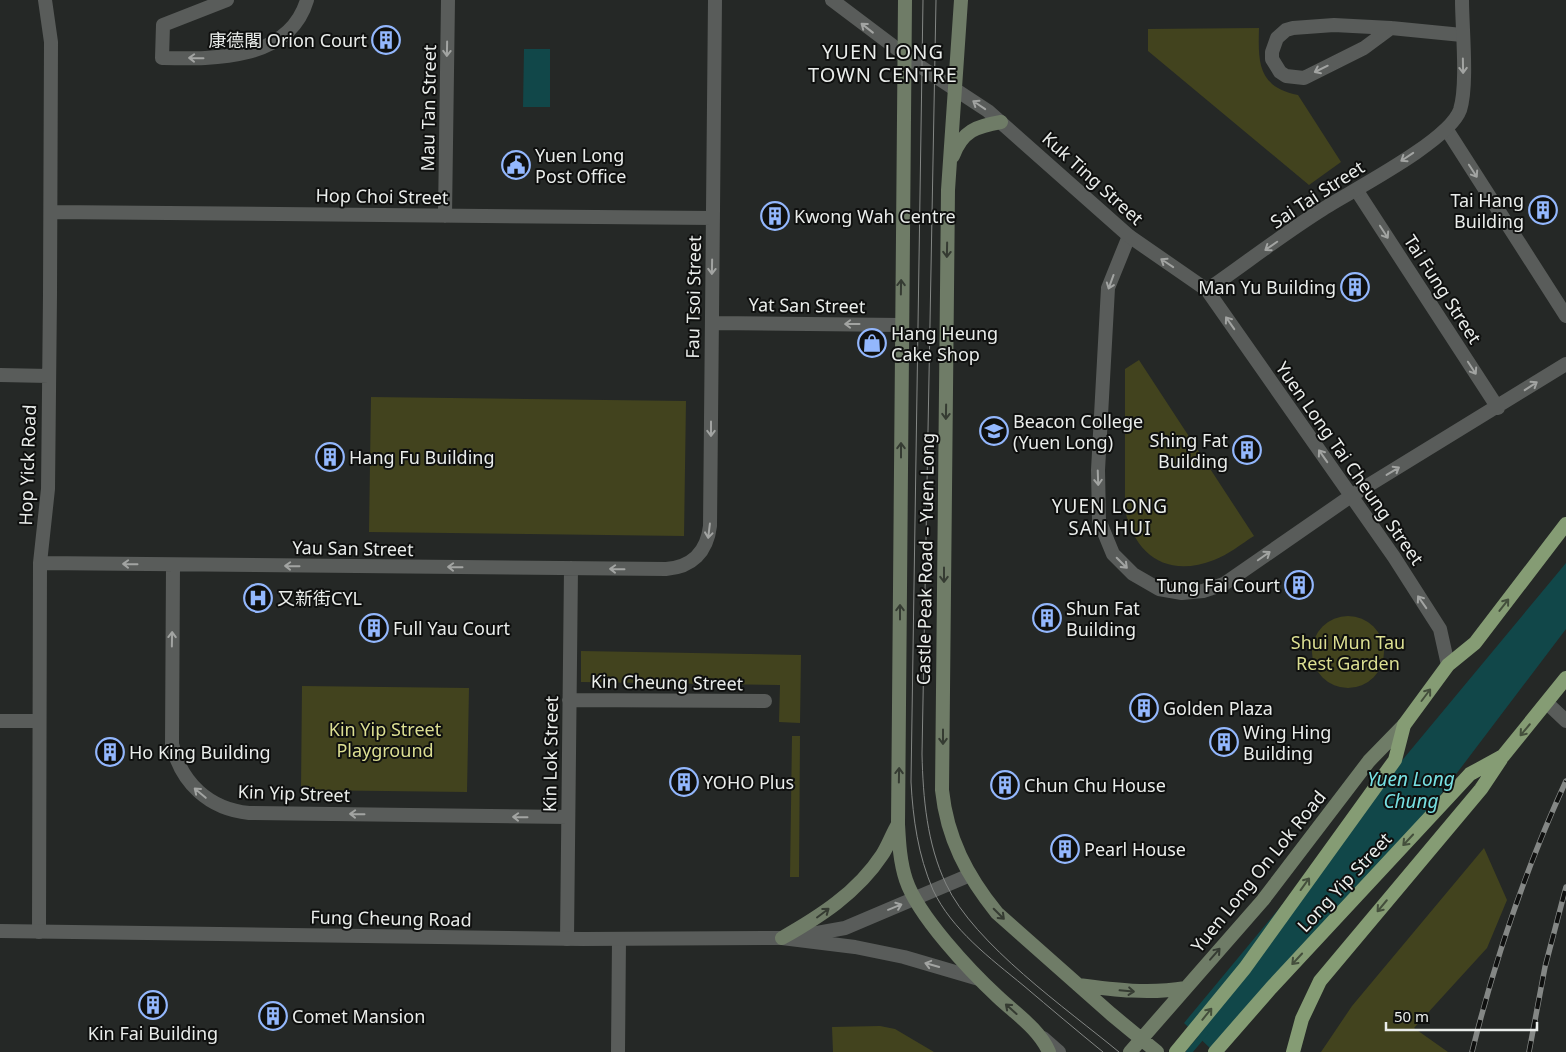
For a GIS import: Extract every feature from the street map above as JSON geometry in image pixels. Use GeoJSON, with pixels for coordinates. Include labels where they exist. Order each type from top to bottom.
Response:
{"type":"FeatureCollection","features":[{"type":"Feature","properties":{"kind":"main road","name":"Castle Peak Road – Yuen Long"},"geometry":{"type":"LineString","coordinates":[[905,0],[898,824],[900,857],[906,881],[928,920],[979,979],[1043,1038],[1049,1052]]}},
{"type":"Feature","properties":{"kind":"main road","name":"Castle Peak Road – Yuen Long"},"geometry":{"type":"LineString","coordinates":[[961,0],[957,90],[950,166],[942,790],[947,825],[970,875],[997,913],[1157,1052]]}},
{"type":"Feature","properties":{"kind":"main road"},"geometry":{"type":"LineString","coordinates":[[950,166],[957,144],[965,135],[974,128],[1001,122]]}},
{"type":"Feature","properties":{"kind":"main road","name":"Yuen Long On Lok Road"},"geometry":{"type":"LineString","coordinates":[[1141,1040],[1263,900],[1369,761],[1404,725],[1448,665],[1474,643],[1566,524]]}},
{"type":"Feature","properties":{"kind":"main road","name":"Long Yip Street"},"geometry":{"type":"LineString","coordinates":[[1215,1052],[1271,988],[1470,774],[1503,756],[1566,678]]}},
{"type":"Feature","properties":{"kind":"main road","name":"Yuen Long On Lok Road"},"geometry":{"type":"LineString","coordinates":[[1176,1052],[1245,968],[1395,760],[1404,725]]}},
{"type":"Feature","properties":{"kind":"main road"},"geometry":{"type":"LineString","coordinates":[[1293,1052],[1302,1019],[1320,981],[1481,789],[1503,756]]}},
{"type":"Feature","properties":{"kind":"main road"},"geometry":{"type":"LineString","coordinates":[[782,938],[822,915],[858,884],[882,855],[898,824]]}},
{"type":"Feature","properties":{"kind":"main road"},"geometry":{"type":"LineString","coordinates":[[1078,985],[1135,992],[1186,988]]}},
{"type":"Feature","properties":{"kind":"main road"},"geometry":{"type":"LineString","coordinates":[[1130,1052],[1141,1040]]}},
{"type":"Feature","properties":{"kind":"street","name":"Hop Yick Road"},"geometry":{"type":"LineString","coordinates":[[39,932],[40,563],[48,489],[51,42],[44,0]]}},
{"type":"Feature","properties":{"kind":"street"},"geometry":{"type":"LineString","coordinates":[[227,0],[163,25],[162,58],[210,59],[272,44],[291,30],[299,20],[307,0]]}},
{"type":"Feature","properties":{"kind":"street","name":"Mau Tan Street"},"geometry":{"type":"LineString","coordinates":[[445,216],[448,0]]}},
{"type":"Feature","properties":{"kind":"street","name":"Fau Tsoi Street"},"geometry":{"type":"LineString","coordinates":[[666,569],[676,568],[693,560],[706,545],[709,536],[715,0]]}},
{"type":"Feature","properties":{"kind":"street","name":"Kuk Ting Street"},"geometry":{"type":"LineString","coordinates":[[832,0],[904,55],[1001,122],[1129,236],[1207,290]]}},
{"type":"Feature","properties":{"kind":"street"},"geometry":{"type":"LineString","coordinates":[[1462,0],[1463,88],[1460,110],[1447,130],[1566,316]]}},
{"type":"Feature","properties":{"kind":"street"},"geometry":{"type":"LineString","coordinates":[[1390,28],[1364,48],[1304,78],[1286,76],[1280,72],[1272,59],[1272,52],[1277,38],[1292,28],[1334,25],[1390,28],[1462,35]]}},
{"type":"Feature","properties":{"kind":"street","name":"Sai Tai Street"},"geometry":{"type":"LineString","coordinates":[[1207,290],[1323,209],[1357,191],[1447,130]]}},
{"type":"Feature","properties":{"kind":"street","name":"Tai Fung Street"},"geometry":{"type":"LineString","coordinates":[[1357,191],[1498,408]]}},
{"type":"Feature","properties":{"kind":"street","name":"Hop Choi Street"},"geometry":{"type":"LineString","coordinates":[[50,212],[713,218]]}},
{"type":"Feature","properties":{"kind":"street"},"geometry":{"type":"LineString","coordinates":[[1129,236],[1108,288],[1098,470],[1100,520],[1112,554],[1133,574],[1159,589],[1182,593],[1203,591],[1224,584],[1351,496],[1498,408],[1566,364]]}},
{"type":"Feature","properties":{"kind":"street","name":"Yuen Long Tai Cheung Street"},"geometry":{"type":"LineString","coordinates":[[1207,290],[1394,556],[1440,629],[1448,665]]}},
{"type":"Feature","properties":{"kind":"street","name":"Yat San Street"},"geometry":{"type":"LineString","coordinates":[[712,323],[901,325]]}},
{"type":"Feature","properties":{"kind":"street"},"geometry":{"type":"LineString","coordinates":[[0,375],[49,376]]}},
{"type":"Feature","properties":{"kind":"street","name":"Yau San Street"},"geometry":{"type":"LineString","coordinates":[[40,563],[666,569]]}},
{"type":"Feature","properties":{"kind":"street","name":"Kin Yip Street"},"geometry":{"type":"LineString","coordinates":[[173,565],[172,744],[175,756],[186,779],[203,796],[214,803],[237,812],[249,813],[568,818]]}},
{"type":"Feature","properties":{"kind":"street","name":"Kin Lok Street"},"geometry":{"type":"LineString","coordinates":[[567,939],[571,568]]}},
{"type":"Feature","properties":{"kind":"street","name":"Kin Cheung Street"},"geometry":{"type":"LineString","coordinates":[[570,700],[765,702]]}},
{"type":"Feature","properties":{"kind":"street"},"geometry":{"type":"LineString","coordinates":[[1547,703],[1566,721]]}},
{"type":"Feature","properties":{"kind":"street"},"geometry":{"type":"LineString","coordinates":[[0,721],[40,721]]}},
{"type":"Feature","properties":{"kind":"street","name":"Fung Cheung Road"},"geometry":{"type":"LineString","coordinates":[[782,938],[845,928],[915,900],[970,875]]}},
{"type":"Feature","properties":{"kind":"street","name":"Fung Cheung Road"},"geometry":{"type":"LineString","coordinates":[[0,931],[567,939],[782,938],[855,947],[904,957],[979,979]]}},
{"type":"Feature","properties":{"kind":"street"},"geometry":{"type":"LineString","coordinates":[[618,1052],[619,939]]}},
{"type":"Feature","properties":{"kind":"street","name":"Castle Peak Road – Yuen Long"},"geometry":{"type":"LineString","coordinates":[[1043,1038],[1060,1052]]}},
{"type":"Feature","properties":{"kind":"green space"},"geometry":{"type":"Polygon","coordinates":[[[1259,28],[1259,52],[1263,72],[1275,86],[1298,95],[1341,162],[1309,185],[1148,51],[1148,29],[1259,28]]]}},
{"type":"Feature","properties":{"kind":"green space"},"geometry":{"type":"Polygon","coordinates":[[[1139,360],[1254,536],[1214,560],[1197,565],[1182,566],[1168,564],[1156,559],[1145,551],[1130,526],[1125,510],[1125,369],[1139,360]]]}},
{"type":"Feature","properties":{"kind":"green space"},"geometry":{"type":"Polygon","coordinates":[[[371,397],[686,401],[684,536],[369,532],[371,397]]]}},
{"type":"Feature","properties":{"kind":"green space","name":"Shui Mun Tau Rest Garden"},"geometry":{"type":"Polygon","coordinates":[[[1348,616],[1368,622],[1378,632],[1384,652],[1378,672],[1368,682],[1348,688],[1328,682],[1318,672],[1312,652],[1318,632],[1328,622],[1348,616]]]}},
{"type":"Feature","properties":{"kind":"green space"},"geometry":{"type":"Polygon","coordinates":[[[581,651],[801,655],[800,723],[779,722],[780,685],[581,682],[581,651]]]}},
{"type":"Feature","properties":{"kind":"green space","name":"Kin Yip Street Playground"},"geometry":{"type":"Polygon","coordinates":[[[302,686],[469,688],[467,792],[301,790],[302,686]]]}},
{"type":"Feature","properties":{"kind":"green space"},"geometry":{"type":"Polygon","coordinates":[[[792,736],[800,736],[799,877],[790,877],[792,736]]]}},
{"type":"Feature","properties":{"kind":"green space"},"geometry":{"type":"Polygon","coordinates":[[[1484,848],[1507,900],[1487,948],[1414,1028],[1448,1052],[1321,1052],[1352,1006],[1484,848]]]}},
{"type":"Feature","properties":{"kind":"green space"},"geometry":{"type":"Polygon","coordinates":[[[880,1026],[895,1029],[934,1052],[833,1052],[832,1027],[880,1026]]]}},
{"type":"Feature","properties":{"kind":"water"},"geometry":{"type":"Polygon","coordinates":[[[524,49],[550,49],[550,107],[523,107],[524,49]]]}},
{"type":"Feature","properties":{"kind":"water","name":"Yuen Long Chung"},"geometry":{"type":"Polygon","coordinates":[[[1566,563],[1566,629],[1438,798],[1214,1052],[1184,1023],[1566,563]]]}},
{"type":"Feature","properties":{"kind":"waterway","name":"Yuen Long Chung"},"geometry":{"type":"LineString","coordinates":[[1189,1052],[1205,1033]]}},
{"type":"Feature","properties":{"kind":"tram line"},"geometry":{"type":"LineString","coordinates":[[923,0],[911,782],[917,837],[933,890],[950,918],[961,931],[985,954],[1103,1052]]}},
{"type":"Feature","properties":{"kind":"tram line"},"geometry":{"type":"LineString","coordinates":[[936,0],[922,754],[927,820],[934,853],[946,884],[959,907],[978,930],[999,952],[1049,996],[1119,1052]]}},
{"type":"Feature","properties":{"kind":"railway"},"geometry":{"type":"LineString","coordinates":[[1472,1052],[1501,948],[1525,880],[1566,781]]}},
{"type":"Feature","properties":{"kind":"railway"},"geometry":{"type":"LineString","coordinates":[[1529,1052],[1545,967],[1566,887]]}},
{"type":"Feature","properties":{"kind":"place","name":"康德閣 Orion Court"},"geometry":{"type":"Point","coordinates":[386,40]}},
{"type":"Feature","properties":{"kind":"place","name":"Yuen Long Post Office"},"geometry":{"type":"Point","coordinates":[516,165]}},
{"type":"Feature","properties":{"kind":"place","name":"Tai Hang Building"},"geometry":{"type":"Point","coordinates":[1543,210]}},
{"type":"Feature","properties":{"kind":"place","name":"Kwong Wah Centre"},"geometry":{"type":"Point","coordinates":[775,216]}},
{"type":"Feature","properties":{"kind":"place","name":"Man Yu Building"},"geometry":{"type":"Point","coordinates":[1355,287]}},
{"type":"Feature","properties":{"kind":"place","name":"Hang Heung Cake Shop"},"geometry":{"type":"Point","coordinates":[872,343]}},
{"type":"Feature","properties":{"kind":"place","name":"Beacon College (Yuen Long)"},"geometry":{"type":"Point","coordinates":[994,431]}},
{"type":"Feature","properties":{"kind":"place","name":"Shing Fat Building"},"geometry":{"type":"Point","coordinates":[1247,450]}},
{"type":"Feature","properties":{"kind":"place","name":"Hang Fu Building"},"geometry":{"type":"Point","coordinates":[330,457]}},
{"type":"Feature","properties":{"kind":"place","name":"Tung Fai Court"},"geometry":{"type":"Point","coordinates":[1299,585]}},
{"type":"Feature","properties":{"kind":"place","name":"又新街CYL"},"geometry":{"type":"Point","coordinates":[258,598]}},
{"type":"Feature","properties":{"kind":"place","name":"Shun Fat Building"},"geometry":{"type":"Point","coordinates":[1047,618]}},
{"type":"Feature","properties":{"kind":"place","name":"Full Yau Court"},"geometry":{"type":"Point","coordinates":[374,628]}},
{"type":"Feature","properties":{"kind":"place","name":"Golden Plaza"},"geometry":{"type":"Point","coordinates":[1144,708]}},
{"type":"Feature","properties":{"kind":"place","name":"Wing Hing Building"},"geometry":{"type":"Point","coordinates":[1224,742]}},
{"type":"Feature","properties":{"kind":"place","name":"Ho King Building"},"geometry":{"type":"Point","coordinates":[110,752]}},
{"type":"Feature","properties":{"kind":"place","name":"YOHO Plus"},"geometry":{"type":"Point","coordinates":[684,782]}},
{"type":"Feature","properties":{"kind":"place","name":"Chun Chu House"},"geometry":{"type":"Point","coordinates":[1005,785]}},
{"type":"Feature","properties":{"kind":"place","name":"Pearl House"},"geometry":{"type":"Point","coordinates":[1065,849]}},
{"type":"Feature","properties":{"kind":"place","name":"Kin Fai Building"},"geometry":{"type":"Point","coordinates":[153,1005]}},
{"type":"Feature","properties":{"kind":"place","name":"Comet Mansion"},"geometry":{"type":"Point","coordinates":[273,1016]}},
{"type":"Feature","properties":{"kind":"district","name":"YUEN LONG TOWN CENTRE"},"geometry":{"type":"Point","coordinates":[883,62]}},
{"type":"Feature","properties":{"kind":"district","name":"YUEN LONG SAN HUI"},"geometry":{"type":"Point","coordinates":[1110,517]}}]}
